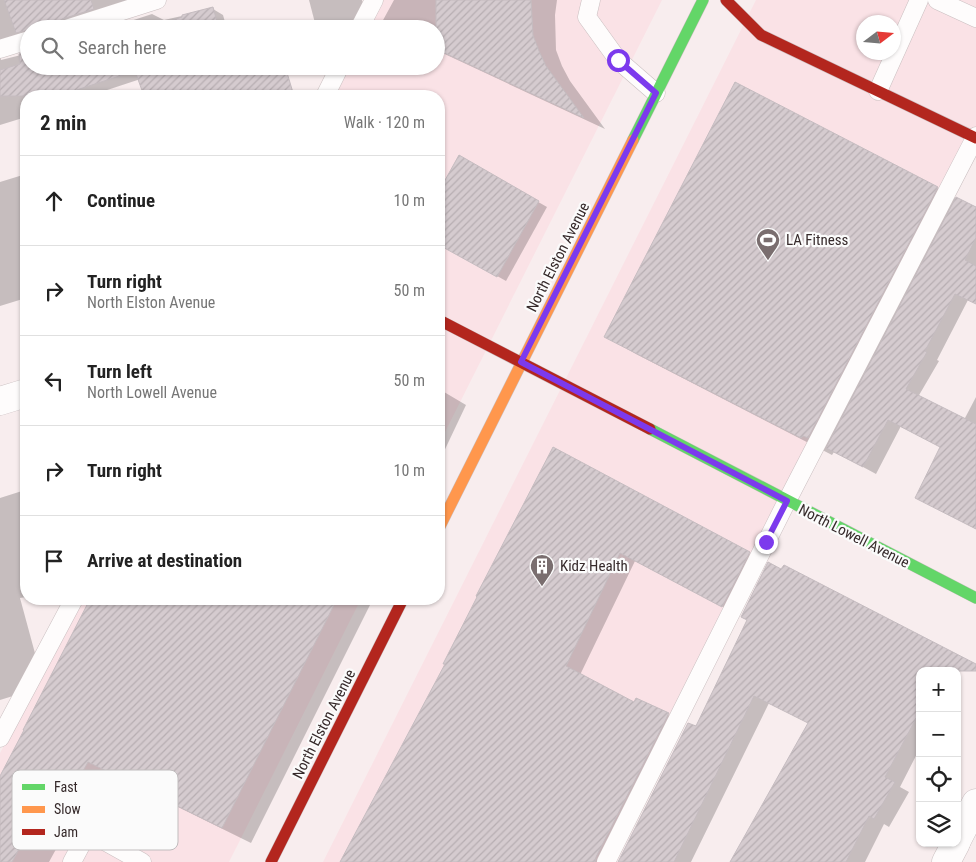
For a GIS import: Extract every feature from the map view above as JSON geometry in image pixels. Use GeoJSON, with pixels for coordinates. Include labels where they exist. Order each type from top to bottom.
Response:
{"type":"FeatureCollection","features":[{"type":"Feature","properties":{"kind":"street","name":"North Elston Avenue"},"geometry":{"type":"LineString","coordinates":[[445,516],[703,0]]}},
{"type":"Feature","properties":{"kind":"street"},"geometry":{"type":"LineString","coordinates":[[726,0],[761,35],[976,137]]}},
{"type":"Feature","properties":{"kind":"street","name":"North Lowell Avenue"},"geometry":{"type":"LineString","coordinates":[[445,323],[976,598]]}},
{"type":"Feature","properties":{"kind":"street"},"geometry":{"type":"LineString","coordinates":[[0,401],[20,395]]}},
{"type":"Feature","properties":{"kind":"street","name":"North Elston Avenue"},"geometry":{"type":"LineString","coordinates":[[272,862],[400,605]]}},
{"type":"Feature","properties":{"kind":"street"},"geometry":{"type":"LineString","coordinates":[[961,832],[976,803]]}},
{"type":"Feature","properties":{"kind":"street"},"geometry":{"type":"LineString","coordinates":[[946,862],[954,847]]}},
{"type":"Feature","properties":{"kind":"lane"},"geometry":{"type":"LineString","coordinates":[[94,20],[157,0]]}},
{"type":"Feature","properties":{"kind":"lane"},"geometry":{"type":"LineString","coordinates":[[364,20],[374,0]]}},
{"type":"Feature","properties":{"kind":"lane"},"geometry":{"type":"LineString","coordinates":[[592,0],[587,18],[618,60],[656,93]]}},
{"type":"Feature","properties":{"kind":"lane"},"geometry":{"type":"LineString","coordinates":[[878,91],[919,0]]}},
{"type":"Feature","properties":{"kind":"lane"},"geometry":{"type":"LineString","coordinates":[[937,0],[976,18]]}},
{"type":"Feature","properties":{"kind":"lane"},"geometry":{"type":"LineString","coordinates":[[0,49],[20,43]]}},
{"type":"Feature","properties":{"kind":"lane"},"geometry":{"type":"LineString","coordinates":[[327,90],[335,75]]}},
{"type":"Feature","properties":{"kind":"lane"},"geometry":{"type":"LineString","coordinates":[[606,862],[787,501],[976,137]]}},
{"type":"Feature","properties":{"kind":"lane"},"geometry":{"type":"LineString","coordinates":[[0,738],[71,605]]}},
{"type":"Feature","properties":{"kind":"lane"},"geometry":{"type":"LineString","coordinates":[[72,862],[78,850]]}},
{"type":"Feature","properties":{"kind":"lane"},"geometry":{"type":"LineString","coordinates":[[120,850],[142,862]]}},
{"type":"Feature","properties":{"kind":"shaded area"},"geometry":{"type":"Polygon","coordinates":[[[381,0],[662,0],[445,432],[445,90],[334,90],[342,75],[445,75],[445,20],[371,20],[381,0]]]}},
{"type":"Feature","properties":{"kind":"shaded area"},"geometry":{"type":"Polygon","coordinates":[[[756,0],[976,0],[976,140],[613,862],[323,862],[756,0]]]}},
{"type":"Feature","properties":{"kind":"shaded area"},"geometry":{"type":"Polygon","coordinates":[[[79,605],[358,605],[229,862],[0,862],[0,753],[79,605]]]}},
{"type":"Feature","properties":{"kind":"building"},"geometry":{"type":"Polygon","coordinates":[[[4,0],[91,0],[94,9],[61,20],[20,20],[20,32],[16,33],[4,0]]]}},
{"type":"Feature","properties":{"kind":"building"},"geometry":{"type":"Polygon","coordinates":[[[436,0],[531,0],[533,35],[539,51],[546,66],[584,118],[445,53],[445,20],[436,20],[436,0]]]}},
{"type":"Feature","properties":{"kind":"building"},"geometry":{"type":"Polygon","coordinates":[[[213,7],[217,20],[173,20],[182,17],[182,15],[213,7]]]}},
{"type":"Feature","properties":{"kind":"building"},"geometry":{"type":"Polygon","coordinates":[[[20,64],[20,75],[123,75],[76,90],[20,90],[20,96],[0,96],[0,70],[20,64]]]}},
{"type":"Feature","properties":{"kind":"building"},"geometry":{"type":"Polygon","coordinates":[[[136,75],[288,75],[292,90],[142,90],[136,75]]]}},
{"type":"Feature","properties":{"kind":"building","name":"LA Fitness"},"geometry":{"type":"Polygon","coordinates":[[[735,82],[938,187],[808,438],[803,436],[801,438],[604,337],[735,82]]]}},
{"type":"Feature","properties":{"kind":"building"},"geometry":{"type":"Polygon","coordinates":[[[459,155],[539,201],[497,277],[445,248],[445,180],[459,155]]]}},
{"type":"Feature","properties":{"kind":"building"},"geometry":{"type":"Polygon","coordinates":[[[956,197],[976,207],[976,238],[965,260],[976,266],[976,304],[955,294],[925,351],[927,352],[906,389],[976,424],[976,529],[915,498],[940,447],[888,420],[863,467],[826,448],[956,197]]]}},
{"type":"Feature","properties":{"kind":"building"},"geometry":{"type":"Polygon","coordinates":[[[553,447],[750,552],[722,607],[620,553],[566,666],[634,702],[636,698],[669,713],[595,862],[340,862],[445,664],[443,664],[476,596],[553,447]]]}},
{"type":"Feature","properties":{"kind":"building"},"geometry":{"type":"Polygon","coordinates":[[[768,562],[781,569],[784,565],[976,664],[976,671],[961,671],[961,667],[916,667],[916,719],[885,777],[895,782],[874,819],[869,816],[846,862],[730,862],[808,723],[754,696],[674,862],[618,862],[688,723],[696,726],[747,620],[741,617],[768,562]]]}},
{"type":"Feature","properties":{"kind":"building"},"geometry":{"type":"Polygon","coordinates":[[[87,605],[334,605],[222,828],[178,806],[178,770],[104,770],[88,762],[84,770],[12,770],[12,850],[18,850],[12,862],[0,862],[0,776],[87,605]]]}},
{"type":"Feature","properties":{"kind":"traffic: fast"},"geometry":{"type":"LineString","coordinates":[[633,140],[703,0]]}},
{"type":"Feature","properties":{"kind":"traffic: fast"},"geometry":{"type":"LineString","coordinates":[[650,429],[976,598]]}},
{"type":"Feature","properties":{"kind":"traffic: slow"},"geometry":{"type":"LineString","coordinates":[[445,516],[633,140]]}},
{"type":"Feature","properties":{"kind":"traffic: jam"},"geometry":{"type":"LineString","coordinates":[[726,0],[761,35],[976,138]]}},
{"type":"Feature","properties":{"kind":"traffic: jam"},"geometry":{"type":"LineString","coordinates":[[445,323],[650,429]]}},
{"type":"Feature","properties":{"kind":"traffic: jam"},"geometry":{"type":"LineString","coordinates":[[271,862],[400,605]]}},
{"type":"Feature","properties":{"kind":"place","name":"LA Fitness"},"geometry":{"type":"Point","coordinates":[768,261]}},
{"type":"Feature","properties":{"kind":"place","name":"Kidz Health"},"geometry":{"type":"Point","coordinates":[542,587]}},
{"type":"Feature","properties":{"kind":"route"},"geometry":{"type":"LineString","coordinates":[[618,60],[656,93],[521,362],[787,501],[766,542]]}}]}
